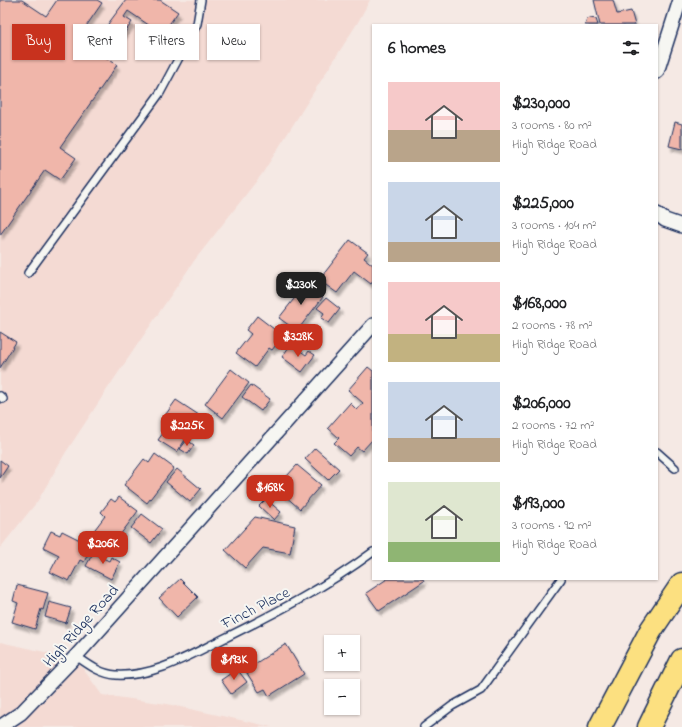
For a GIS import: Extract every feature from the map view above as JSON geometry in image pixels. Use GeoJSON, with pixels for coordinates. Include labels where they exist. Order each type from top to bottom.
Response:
{"type":"FeatureCollection","features":[{"type":"Feature","properties":{"kind":"highway"},"geometry":{"type":"LineString","coordinates":[[600,727],[651,630],[682,584]]}},
{"type":"Feature","properties":{"kind":"highway"},"geometry":{"type":"LineString","coordinates":[[649,727],[682,660]]}},
{"type":"Feature","properties":{"kind":"street"},"geometry":{"type":"LineString","coordinates":[[658,69],[680,0]]}},
{"type":"Feature","properties":{"kind":"street"},"geometry":{"type":"LineString","coordinates":[[658,215],[666,220],[682,226]]}},
{"type":"Feature","properties":{"kind":"street","name":"High Ridge Road"},"geometry":{"type":"LineString","coordinates":[[0,727],[21,713],[76,656],[372,327]]}},
{"type":"Feature","properties":{"kind":"lane"},"geometry":{"type":"LineString","coordinates":[[28,273],[160,93],[197,24],[200,4],[195,0]]}},
{"type":"Feature","properties":{"kind":"lane"},"geometry":{"type":"LineString","coordinates":[[658,453],[675,468]]}},
{"type":"Feature","properties":{"kind":"lane","name":"Finch Place"},"geometry":{"type":"LineString","coordinates":[[76,656],[95,669],[114,675],[142,673],[174,663],[274,614],[344,574],[372,553]]}},
{"type":"Feature","properties":{"kind":"lane"},"geometry":{"type":"LineString","coordinates":[[424,727],[452,706],[481,690],[560,580]]}},
{"type":"Feature","properties":{"kind":"shaded area"},"geometry":{"type":"Polygon","coordinates":[[[0,0],[370,0],[358,22],[262,174],[194,261],[66,452],[37,502],[0,548],[0,0]]]}},
{"type":"Feature","properties":{"kind":"shaded area"},"geometry":{"type":"Polygon","coordinates":[[[0,642],[76,659],[102,695],[167,704],[272,727],[0,727],[0,642]]]}},
{"type":"Feature","properties":{"kind":"building"},"geometry":{"type":"Polygon","coordinates":[[[0,0],[22,0],[46,16],[57,0],[97,0],[102,3],[88,24],[73,24],[73,60],[110,60],[117,65],[60,147],[76,158],[60,180],[45,170],[0,235],[0,0]]]}},
{"type":"Feature","properties":{"kind":"building"},"geometry":{"type":"Polygon","coordinates":[[[126,0],[160,0],[178,12],[169,24],[147,24],[128,11],[124,17],[132,22],[127,29],[127,24],[108,24],[126,0]]]}},
{"type":"Feature","properties":{"kind":"building"},"geometry":{"type":"Polygon","coordinates":[[[594,0],[613,0],[617,14],[631,11],[635,24],[600,24],[594,0]]]}},
{"type":"Feature","properties":{"kind":"building"},"geometry":{"type":"Polygon","coordinates":[[[587,19],[596,19],[598,24],[585,24],[587,19]]]}},
{"type":"Feature","properties":{"kind":"building"},"geometry":{"type":"Polygon","coordinates":[[[675,122],[682,124],[682,149],[669,146],[675,122]]]}},
{"type":"Feature","properties":{"kind":"building"},"geometry":{"type":"Polygon","coordinates":[[[350,240],[368,253],[364,258],[372,264],[371,284],[354,271],[337,293],[319,280],[350,240]]]}},
{"type":"Feature","properties":{"kind":"building"},"geometry":{"type":"Polygon","coordinates":[[[301,280],[323,297],[297,331],[279,318],[297,295],[293,291],[301,280]]]}},
{"type":"Feature","properties":{"kind":"building"},"geometry":{"type":"Polygon","coordinates":[[[326,298],[340,309],[329,323],[321,318],[324,313],[317,308],[326,298]]]}},
{"type":"Feature","properties":{"kind":"building"},"geometry":{"type":"Polygon","coordinates":[[[257,316],[283,336],[272,350],[269,348],[255,367],[236,353],[251,334],[246,330],[257,316]]]}},
{"type":"Feature","properties":{"kind":"building"},"geometry":{"type":"Polygon","coordinates":[[[0,332],[16,342],[0,368],[0,332]]]}},
{"type":"Feature","properties":{"kind":"building"},"geometry":{"type":"Polygon","coordinates":[[[291,344],[306,355],[309,351],[315,355],[302,372],[282,357],[291,344]]]}},
{"type":"Feature","properties":{"kind":"building"},"geometry":{"type":"Polygon","coordinates":[[[368,367],[372,370],[372,440],[362,451],[357,447],[349,456],[334,443],[339,438],[328,428],[350,403],[357,410],[363,403],[348,390],[368,367]]]}},
{"type":"Feature","properties":{"kind":"building"},"geometry":{"type":"Polygon","coordinates":[[[231,369],[249,383],[223,418],[205,404],[231,369]]]}},
{"type":"Feature","properties":{"kind":"building"},"geometry":{"type":"Polygon","coordinates":[[[251,385],[270,399],[261,411],[242,397],[251,385]]]}},
{"type":"Feature","properties":{"kind":"building"},"geometry":{"type":"Polygon","coordinates":[[[176,400],[205,419],[195,433],[191,431],[177,452],[158,440],[173,419],[166,414],[176,400]]]}},
{"type":"Feature","properties":{"kind":"building"},"geometry":{"type":"Polygon","coordinates":[[[187,440],[194,445],[188,454],[180,449],[187,440]]]}},
{"type":"Feature","properties":{"kind":"building"},"geometry":{"type":"Polygon","coordinates":[[[315,448],[339,469],[328,480],[305,459],[315,448]]]}},
{"type":"Feature","properties":{"kind":"building"},"geometry":{"type":"Polygon","coordinates":[[[155,454],[174,468],[147,503],[124,485],[144,459],[149,463],[155,454]]]}},
{"type":"Feature","properties":{"kind":"building"},"geometry":{"type":"Polygon","coordinates":[[[0,460],[8,466],[0,478],[0,460]]]}},
{"type":"Feature","properties":{"kind":"building"},"geometry":{"type":"Polygon","coordinates":[[[297,465],[321,485],[300,509],[276,488],[297,465]]]}},
{"type":"Feature","properties":{"kind":"building"},"geometry":{"type":"Polygon","coordinates":[[[177,469],[201,489],[190,502],[166,482],[177,469]]]}},
{"type":"Feature","properties":{"kind":"building"},"geometry":{"type":"Polygon","coordinates":[[[119,497],[138,511],[111,547],[92,533],[105,516],[101,512],[111,499],[115,502],[119,497]]]}},
{"type":"Feature","properties":{"kind":"building"},"geometry":{"type":"Polygon","coordinates":[[[266,499],[281,512],[274,520],[259,506],[266,499]]]}},
{"type":"Feature","properties":{"kind":"building"},"geometry":{"type":"Polygon","coordinates":[[[142,514],[162,529],[151,543],[131,528],[142,514]]]}},
{"type":"Feature","properties":{"kind":"building"},"geometry":{"type":"Polygon","coordinates":[[[255,517],[295,526],[290,553],[263,548],[245,568],[225,550],[255,517]]]}},
{"type":"Feature","properties":{"kind":"building"},"geometry":{"type":"Polygon","coordinates":[[[51,531],[60,535],[62,531],[92,546],[84,562],[80,560],[69,581],[50,572],[59,555],[43,547],[51,531]]]}},
{"type":"Feature","properties":{"kind":"building"},"geometry":{"type":"Polygon","coordinates":[[[93,553],[109,561],[111,557],[120,562],[111,579],[86,566],[93,553]]]}},
{"type":"Feature","properties":{"kind":"building"},"geometry":{"type":"Polygon","coordinates":[[[180,579],[198,597],[177,617],[159,598],[180,579]]]}},
{"type":"Feature","properties":{"kind":"building"},"geometry":{"type":"Polygon","coordinates":[[[386,580],[424,581],[379,611],[366,593],[386,580]]]}},
{"type":"Feature","properties":{"kind":"building"},"geometry":{"type":"Polygon","coordinates":[[[17,585],[48,593],[35,629],[12,622],[18,603],[13,601],[17,585]]]}},
{"type":"Feature","properties":{"kind":"building"},"geometry":{"type":"Polygon","coordinates":[[[49,602],[71,608],[66,623],[45,617],[49,602]]]}},
{"type":"Feature","properties":{"kind":"building"},"geometry":{"type":"Polygon","coordinates":[[[286,644],[304,674],[269,696],[265,689],[259,692],[245,670],[286,644]]]}},
{"type":"Feature","properties":{"kind":"building"},"geometry":{"type":"Polygon","coordinates":[[[237,669],[247,682],[231,694],[221,680],[237,669]]]}}]}
